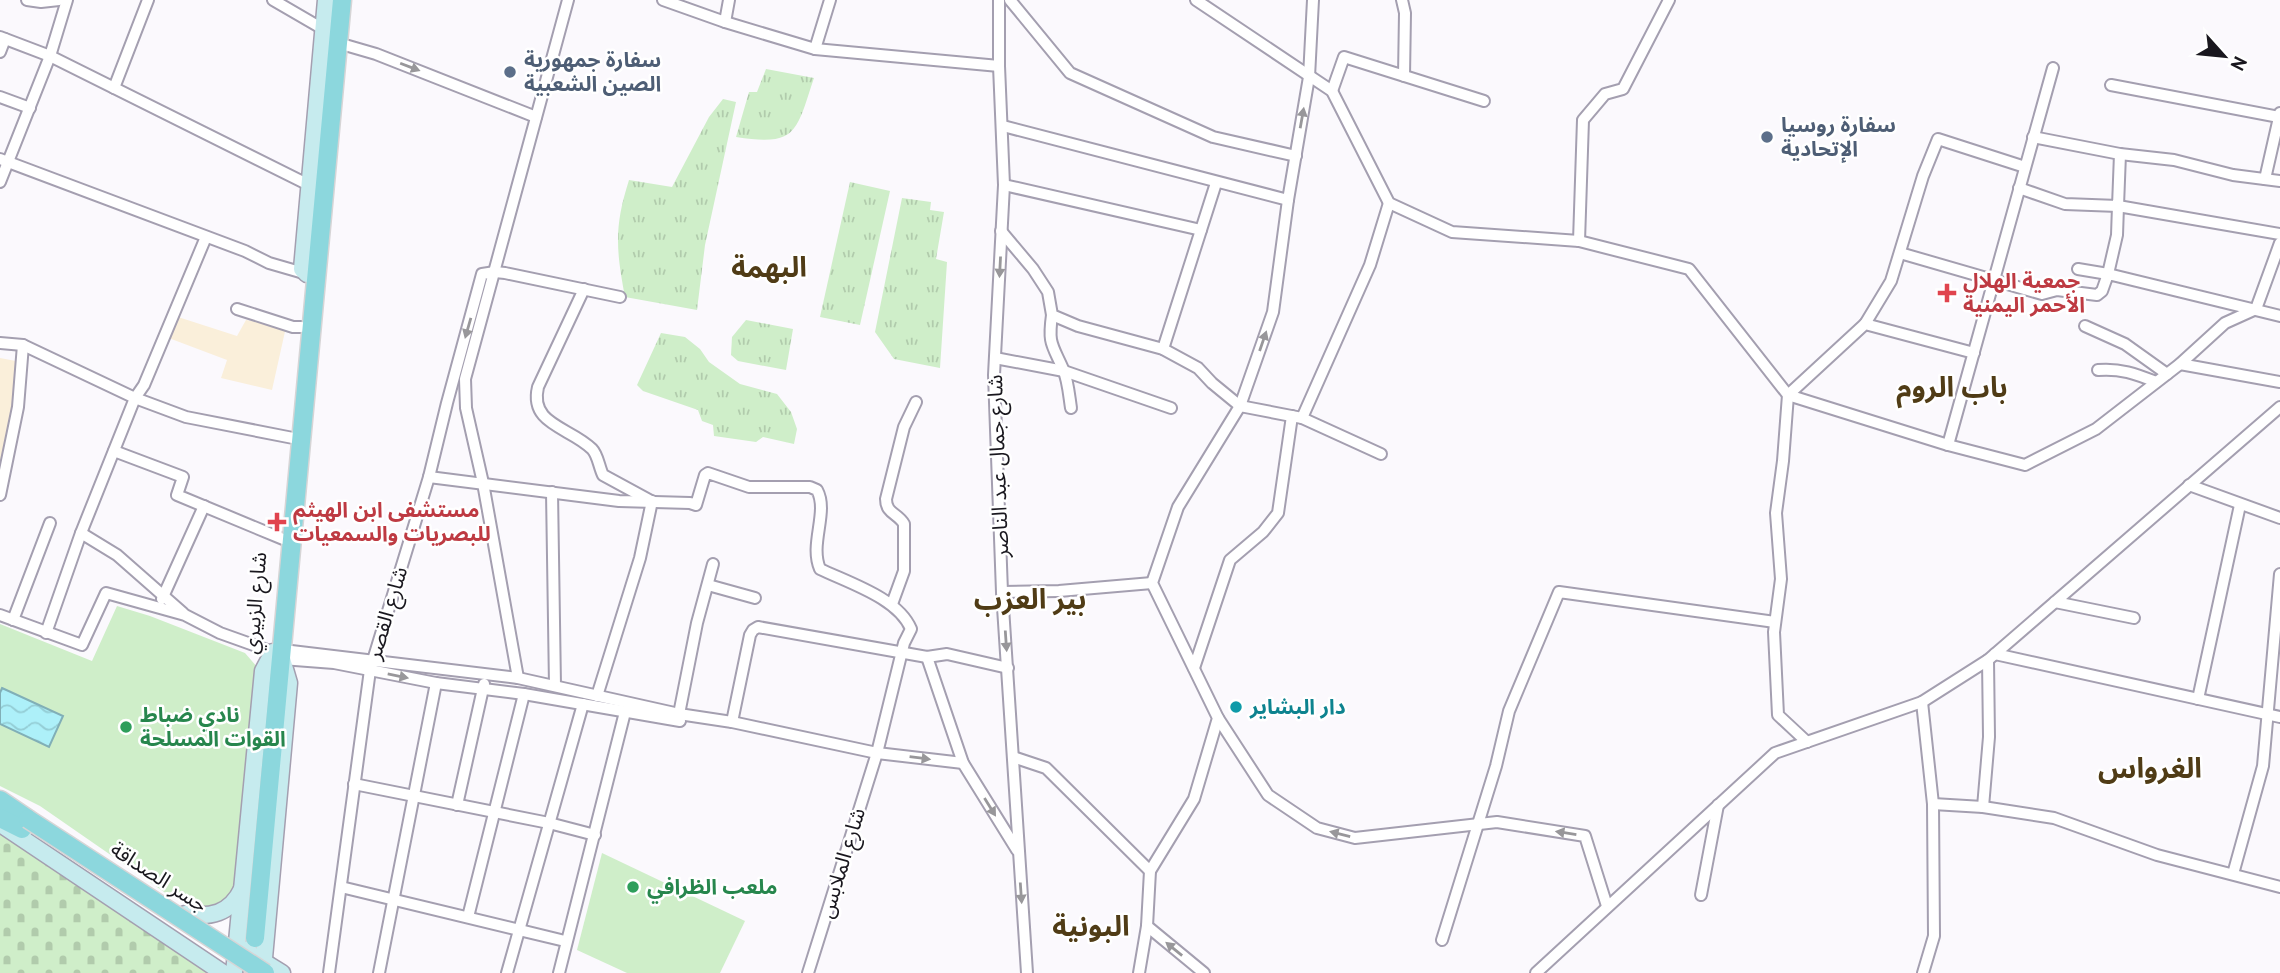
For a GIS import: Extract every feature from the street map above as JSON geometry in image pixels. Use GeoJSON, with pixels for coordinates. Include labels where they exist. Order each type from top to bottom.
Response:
{"type":"FeatureCollection","features":[{"type":"Feature","properties":{"kind":"main road","name":"شارع الزبيري"},"geometry":{"type":"LineString","coordinates":[[307,274],[302,269],[326,0]]}},
{"type":"Feature","properties":{"kind":"main road","name":"شارع الزبيري"},"geometry":{"type":"LineString","coordinates":[[279,653],[283,539],[332,0]]}},
{"type":"Feature","properties":{"kind":"main road","name":"شارع الزبيري"},"geometry":{"type":"LineString","coordinates":[[246,940],[279,653],[286,614],[341,45],[342,0]]}},
{"type":"Feature","properties":{"kind":"main road","name":"شارع الزبيري"},"geometry":{"type":"LineString","coordinates":[[341,45],[350,0]]}},
{"type":"Feature","properties":{"kind":"main road"},"geometry":{"type":"LineString","coordinates":[[279,653],[289,683],[252,971],[246,940],[243,887],[263,671],[279,653]]}},
{"type":"Feature","properties":{"kind":"main road"},"geometry":{"type":"LineString","coordinates":[[0,800],[13,800],[22,805],[185,914],[246,940]]}},
{"type":"Feature","properties":{"kind":"main road"},"geometry":{"type":"LineString","coordinates":[[0,800],[25,824]]}},
{"type":"Feature","properties":{"kind":"main road"},"geometry":{"type":"LineString","coordinates":[[0,818],[25,824]]}},
{"type":"Feature","properties":{"kind":"main road"},"geometry":{"type":"LineString","coordinates":[[0,824],[223,973]]}},
{"type":"Feature","properties":{"kind":"main road","name":"جسر الصداقة"},"geometry":{"type":"LineString","coordinates":[[25,824],[252,971]]}},
{"type":"Feature","properties":{"kind":"main road"},"geometry":{"type":"LineString","coordinates":[[185,914],[200,916],[222,912],[232,906],[243,887]]}},
{"type":"Feature","properties":{"kind":"main road"},"geometry":{"type":"LineString","coordinates":[[246,940],[252,971]]}},
{"type":"Feature","properties":{"kind":"main road"},"geometry":{"type":"LineString","coordinates":[[252,971],[282,973]]}},
{"type":"Feature","properties":{"kind":"street"},"geometry":{"type":"LineString","coordinates":[[27,0],[59,0]]}},
{"type":"Feature","properties":{"kind":"street"},"geometry":{"type":"LineString","coordinates":[[0,182],[4,160],[30,108],[50,56],[66,0]]}},
{"type":"Feature","properties":{"kind":"street"},"geometry":{"type":"LineString","coordinates":[[114,88],[148,0]]}},
{"type":"Feature","properties":{"kind":"street"},"geometry":{"type":"LineString","coordinates":[[273,0],[323,29]]}},
{"type":"Feature","properties":{"kind":"street","name":"شارع القصر"},"geometry":{"type":"LineString","coordinates":[[518,678],[483,483],[466,408],[465,379],[568,0]]}},
{"type":"Feature","properties":{"kind":"street"},"geometry":{"type":"LineString","coordinates":[[663,0],[815,49],[999,66]]}},
{"type":"Feature","properties":{"kind":"street"},"geometry":{"type":"LineString","coordinates":[[725,22],[729,0]]}},
{"type":"Feature","properties":{"kind":"street"},"geometry":{"type":"LineString","coordinates":[[815,49],[830,0]]}},
{"type":"Feature","properties":{"kind":"street","name":"شارع جمال عبد الناصر"},"geometry":{"type":"LineString","coordinates":[[999,0],[1004,185],[995,358],[1002,592],[1027,973]]}},
{"type":"Feature","properties":{"kind":"street"},"geometry":{"type":"LineString","coordinates":[[1010,0],[1070,73],[1213,137],[1296,156]]}},
{"type":"Feature","properties":{"kind":"street"},"geometry":{"type":"LineString","coordinates":[[1196,0],[1332,91],[1389,203],[1452,232],[1579,241],[1689,270],[1788,395],[1948,445],[2025,465],[2095,429],[2180,364],[2225,323],[2256,309],[2280,243]]}},
{"type":"Feature","properties":{"kind":"street"},"geometry":{"type":"LineString","coordinates":[[1313,0],[1309,77],[1288,200],[1273,312],[1240,406],[1178,507],[1152,583],[1218,718],[1268,796],[1317,828],[1355,838],[1497,822],[1585,836],[1607,906]]}},
{"type":"Feature","properties":{"kind":"street"},"geometry":{"type":"LineString","coordinates":[[1402,0],[1405,13],[1404,76]]}},
{"type":"Feature","properties":{"kind":"street"},"geometry":{"type":"LineString","coordinates":[[1579,241],[1583,120],[1605,93],[1623,89],[1669,0]]}},
{"type":"Feature","properties":{"kind":"street"},"geometry":{"type":"LineString","coordinates":[[0,52],[3,38],[50,56],[309,185]]}},
{"type":"Feature","properties":{"kind":"street"},"geometry":{"type":"LineString","coordinates":[[341,45],[376,54],[536,117]]}},
{"type":"Feature","properties":{"kind":"street"},"geometry":{"type":"LineString","coordinates":[[1332,91],[1344,57],[1484,101]]}},
{"type":"Feature","properties":{"kind":"street"},"geometry":{"type":"LineString","coordinates":[[1948,445],[2053,68]]}},
{"type":"Feature","properties":{"kind":"street"},"geometry":{"type":"LineString","coordinates":[[2111,85],[2280,115],[2265,178]]}},
{"type":"Feature","properties":{"kind":"street"},"geometry":{"type":"LineString","coordinates":[[0,97],[30,108]]}},
{"type":"Feature","properties":{"kind":"street"},"geometry":{"type":"LineString","coordinates":[[1003,126],[1288,200]]}},
{"type":"Feature","properties":{"kind":"street"},"geometry":{"type":"LineString","coordinates":[[2032,137],[2120,154],[2174,160],[2233,175],[2280,181]]}},
{"type":"Feature","properties":{"kind":"street"},"geometry":{"type":"LineString","coordinates":[[1807,742],[1778,715],[1775,622],[1781,579],[1776,513],[1788,395],[1865,324],[1891,281],[1923,176],[1938,139],[2025,167]]}},
{"type":"Feature","properties":{"kind":"street"},"geometry":{"type":"LineString","coordinates":[[1900,253],[2042,294],[2057,290],[2097,295],[2102,291],[2108,274],[2117,235],[2120,154]]}},
{"type":"Feature","properties":{"kind":"street"},"geometry":{"type":"LineString","coordinates":[[4,160],[246,251],[269,263],[307,274]]}},
{"type":"Feature","properties":{"kind":"street"},"geometry":{"type":"LineString","coordinates":[[1163,349],[1216,183]]}},
{"type":"Feature","properties":{"kind":"street"},"geometry":{"type":"LineString","coordinates":[[1004,185],[1201,230]]}},
{"type":"Feature","properties":{"kind":"street"},"geometry":{"type":"LineString","coordinates":[[2019,188],[2065,204],[2118,206],[2280,234]]}},
{"type":"Feature","properties":{"kind":"street"},"geometry":{"type":"LineString","coordinates":[[1194,668],[1230,560],[1263,532],[1278,513],[1297,417],[1370,265],[1389,203]]}},
{"type":"Feature","properties":{"kind":"street"},"geometry":{"type":"LineString","coordinates":[[1002,231],[1034,269],[1048,292],[1052,315],[1050,341],[1064,370],[1071,408]]}},
{"type":"Feature","properties":{"kind":"street"},"geometry":{"type":"LineString","coordinates":[[46,633],[81,533],[135,398],[144,385],[206,237]]}},
{"type":"Feature","properties":{"kind":"street"},"geometry":{"type":"LineString","coordinates":[[2078,269],[2280,316]]}},
{"type":"Feature","properties":{"kind":"street"},"geometry":{"type":"LineString","coordinates":[[495,272],[620,297]]}},
{"type":"Feature","properties":{"kind":"street","name":"شارع القصر"},"geometry":{"type":"LineString","coordinates":[[329,973],[372,665],[429,477],[482,274],[495,272]]}},
{"type":"Feature","properties":{"kind":"street"},"geometry":{"type":"LineString","coordinates":[[584,289],[538,387],[535,400],[538,411],[593,450],[603,475],[652,501]]}},
{"type":"Feature","properties":{"kind":"street"},"geometry":{"type":"LineString","coordinates":[[237,309],[293,327],[301,327]]}},
{"type":"Feature","properties":{"kind":"street"},"geometry":{"type":"LineString","coordinates":[[1052,315],[1079,326],[1163,349],[1198,368],[1240,406],[1297,417],[1381,454]]}},
{"type":"Feature","properties":{"kind":"street"},"geometry":{"type":"LineString","coordinates":[[1865,324],[1974,353]]}},
{"type":"Feature","properties":{"kind":"street"},"geometry":{"type":"LineString","coordinates":[[2085,326],[2125,344],[2167,374]]}},
{"type":"Feature","properties":{"kind":"street"},"geometry":{"type":"LineString","coordinates":[[0,343],[23,345],[135,398],[186,417],[293,438]]}},
{"type":"Feature","properties":{"kind":"street"},"geometry":{"type":"LineString","coordinates":[[0,495],[18,407],[23,345]]}},
{"type":"Feature","properties":{"kind":"street"},"geometry":{"type":"LineString","coordinates":[[995,358],[1064,370],[1171,408]]}},
{"type":"Feature","properties":{"kind":"street"},"geometry":{"type":"LineString","coordinates":[[2180,364],[2280,382]]}},
{"type":"Feature","properties":{"kind":"street"},"geometry":{"type":"LineString","coordinates":[[2098,370],[2131,372],[2156,382]]}},
{"type":"Feature","properties":{"kind":"street"},"geometry":{"type":"LineString","coordinates":[[429,477],[619,501],[696,505],[705,475],[708,473],[749,486],[810,487],[817,490],[820,501],[815,559],[820,569],[892,604],[904,572],[904,524],[900,518],[891,514],[886,506],[886,499],[904,427],[916,402]]}},
{"type":"Feature","properties":{"kind":"street"},"geometry":{"type":"LineString","coordinates":[[447,403],[466,408]]}},
{"type":"Feature","properties":{"kind":"street"},"geometry":{"type":"LineString","coordinates":[[1536,973],[1775,753],[1922,702],[1992,657],[2280,407]]}},
{"type":"Feature","properties":{"kind":"street"},"geometry":{"type":"LineString","coordinates":[[114,451],[183,477],[177,495],[283,539]]}},
{"type":"Feature","properties":{"kind":"street"},"geometry":{"type":"LineString","coordinates":[[2189,485],[2280,518]]}},
{"type":"Feature","properties":{"kind":"street"},"geometry":{"type":"LineString","coordinates":[[552,492],[555,686]]}},
{"type":"Feature","properties":{"kind":"street"},"geometry":{"type":"LineString","coordinates":[[597,696],[640,558],[652,501]]}},
{"type":"Feature","properties":{"kind":"street"},"geometry":{"type":"LineString","coordinates":[[2198,699],[2241,505]]}},
{"type":"Feature","properties":{"kind":"street"},"geometry":{"type":"LineString","coordinates":[[159,608],[204,506]]}},
{"type":"Feature","properties":{"kind":"street"},"geometry":{"type":"LineString","coordinates":[[13,620],[50,523]]}},
{"type":"Feature","properties":{"kind":"street"},"geometry":{"type":"LineString","coordinates":[[81,533],[117,555],[185,615]]}},
{"type":"Feature","properties":{"kind":"street"},"geometry":{"type":"LineString","coordinates":[[679,714],[697,622],[713,564]]}},
{"type":"Feature","properties":{"kind":"street"},"geometry":{"type":"LineString","coordinates":[[2233,874],[2263,766],[2280,574]]}},
{"type":"Feature","properties":{"kind":"street"},"geometry":{"type":"LineString","coordinates":[[1002,592],[1059,591],[1152,583]]}},
{"type":"Feature","properties":{"kind":"street"},"geometry":{"type":"LineString","coordinates":[[708,585],[755,598]]}},
{"type":"Feature","properties":{"kind":"street"},"geometry":{"type":"LineString","coordinates":[[1442,940],[1479,824],[1509,711],[1559,592],[1775,622]]}},
{"type":"Feature","properties":{"kind":"street"},"geometry":{"type":"LineString","coordinates":[[0,615],[82,645],[106,593],[185,615],[220,633],[279,653],[334,663],[518,678],[679,714],[732,722],[877,752],[963,762]]}},
{"type":"Feature","properties":{"kind":"street"},"geometry":{"type":"LineString","coordinates":[[2055,602],[2134,618]]}},
{"type":"Feature","properties":{"kind":"street","name":"شارع الملابس"},"geometry":{"type":"LineString","coordinates":[[808,973],[877,752],[901,653],[911,629],[892,604]]}},
{"type":"Feature","properties":{"kind":"street"},"geometry":{"type":"LineString","coordinates":[[732,722],[750,635],[758,628],[927,657],[947,654],[1007,668]]}},
{"type":"Feature","properties":{"kind":"street"},"geometry":{"type":"LineString","coordinates":[[927,657],[963,762],[1018,851]]}},
{"type":"Feature","properties":{"kind":"street"},"geometry":{"type":"LineString","coordinates":[[1992,657],[2280,717]]}},
{"type":"Feature","properties":{"kind":"street"},"geometry":{"type":"LineString","coordinates":[[1983,807],[1992,657]]}},
{"type":"Feature","properties":{"kind":"street"},"geometry":{"type":"LineString","coordinates":[[372,665],[436,684],[524,694],[830,743]]}},
{"type":"Feature","properties":{"kind":"street"},"geometry":{"type":"LineString","coordinates":[[457,804],[484,689],[484,674]]}},
{"type":"Feature","properties":{"kind":"street"},"geometry":{"type":"LineString","coordinates":[[379,973],[436,684]]}},
{"type":"Feature","properties":{"kind":"street"},"geometry":{"type":"LineString","coordinates":[[467,917],[496,813],[524,694]]}},
{"type":"Feature","properties":{"kind":"street"},"geometry":{"type":"LineString","coordinates":[[1922,702],[1933,804],[1934,936],[1923,973]]}},
{"type":"Feature","properties":{"kind":"street"},"geometry":{"type":"LineString","coordinates":[[506,973],[583,704]]}},
{"type":"Feature","properties":{"kind":"street"},"geometry":{"type":"LineString","coordinates":[[559,973],[625,712]]}},
{"type":"Feature","properties":{"kind":"street"},"geometry":{"type":"LineString","coordinates":[[1139,973],[1147,926],[1150,871],[1194,799],[1218,718]]}},
{"type":"Feature","properties":{"kind":"street"},"geometry":{"type":"LineString","coordinates":[[1013,757],[1046,768],[1150,871]]}},
{"type":"Feature","properties":{"kind":"street"},"geometry":{"type":"LineString","coordinates":[[354,784],[549,823],[595,835]]}},
{"type":"Feature","properties":{"kind":"street"},"geometry":{"type":"LineString","coordinates":[[1933,804],[1983,807],[2054,818],[2157,855],[2280,887]]}},
{"type":"Feature","properties":{"kind":"street"},"geometry":{"type":"LineString","coordinates":[[1701,895],[1718,805]]}},
{"type":"Feature","properties":{"kind":"street"},"geometry":{"type":"LineString","coordinates":[[341,887],[565,941]]}},
{"type":"Feature","properties":{"kind":"street"},"geometry":{"type":"LineString","coordinates":[[1147,926],[1202,972]]}},
{"type":"Feature","properties":{"kind":"shaded area"},"geometry":{"type":"Polygon","coordinates":[[[175,316],[237,336],[246,320],[286,327],[272,390],[221,378],[227,360],[166,337],[175,316]]]}},
{"type":"Feature","properties":{"kind":"shaded area"},"geometry":{"type":"Polygon","coordinates":[[[0,358],[21,362],[0,479],[0,358]]]}},
{"type":"Feature","properties":{"kind":"green space"},"geometry":{"type":"Polygon","coordinates":[[[766,69],[814,78],[798,123],[783,137],[756,140],[736,137],[749,92],[757,92],[766,69]]]}},
{"type":"Feature","properties":{"kind":"green space"},"geometry":{"type":"Polygon","coordinates":[[[723,99],[736,102],[705,245],[697,310],[625,297],[618,238],[629,180],[672,187],[709,117],[723,99]]]}},
{"type":"Feature","properties":{"kind":"green space"},"geometry":{"type":"Polygon","coordinates":[[[850,182],[890,191],[860,325],[820,317],[850,182]]]}},
{"type":"Feature","properties":{"kind":"green space"},"geometry":{"type":"Polygon","coordinates":[[[902,198],[931,202],[930,210],[944,212],[936,259],[947,262],[940,368],[894,359],[875,332],[902,198]]]}},
{"type":"Feature","properties":{"kind":"green space"},"geometry":{"type":"Polygon","coordinates":[[[746,320],[793,329],[786,370],[738,361],[731,355],[732,337],[746,320]]]}},
{"type":"Feature","properties":{"kind":"green space"},"geometry":{"type":"Polygon","coordinates":[[[661,333],[685,337],[700,349],[709,362],[740,384],[777,394],[791,412],[797,429],[794,444],[763,437],[756,442],[714,436],[713,425],[702,421],[698,410],[643,391],[637,385],[661,333]]]}},
{"type":"Feature","properties":{"kind":"green space","name":"نادي ضباط القوات المسلحة"},"geometry":{"type":"Polygon","coordinates":[[[117,606],[245,653],[258,668],[235,896],[203,912],[167,894],[40,806],[0,786],[0,624],[92,661],[117,606]]]}},
{"type":"Feature","properties":{"kind":"green space"},"geometry":{"type":"Polygon","coordinates":[[[0,831],[210,973],[0,973],[0,831]]]}},
{"type":"Feature","properties":{"kind":"green space","name":"ملعب الظرافي"},"geometry":{"type":"Polygon","coordinates":[[[602,853],[745,921],[720,973],[627,973],[577,950],[602,853]]]}},
{"type":"Feature","properties":{"kind":"water"},"geometry":{"type":"Polygon","coordinates":[[[2,688],[63,716],[49,747],[0,724],[2,688]]]}},
{"type":"Feature","properties":{"kind":"tunnel"},"geometry":{"type":"LineString","coordinates":[[242,973],[246,936]]}},
{"type":"Feature","properties":{"kind":"place","name":"سفارة جمهورية الصين الشعبية"},"geometry":{"type":"Point","coordinates":[510,72]}},
{"type":"Feature","properties":{"kind":"place","name":"سفارة روسيا الإتحادية"},"geometry":{"type":"Point","coordinates":[1767,137]}},
{"type":"Feature","properties":{"kind":"place","name":"جمعية الهلال الأحمر اليمنية"},"geometry":{"type":"Point","coordinates":[1947,293]}},
{"type":"Feature","properties":{"kind":"place","name":"مستشفى ابن الهيثم للبصريات والسمعيات"},"geometry":{"type":"Point","coordinates":[277,522]}},
{"type":"Feature","properties":{"kind":"place","name":"دار البشاير"},"geometry":{"type":"Point","coordinates":[1236,707]}},
{"type":"Feature","properties":{"kind":"place","name":"نادي ضباط القوات المسلحة"},"geometry":{"type":"Point","coordinates":[126,727]}},
{"type":"Feature","properties":{"kind":"place","name":"ملعب الظرافي"},"geometry":{"type":"Point","coordinates":[633,887]}},
{"type":"Feature","properties":{"kind":"district","name":"البهمة"},"geometry":{"type":"Point","coordinates":[769,267]}},
{"type":"Feature","properties":{"kind":"district","name":"باب الروم"},"geometry":{"type":"Point","coordinates":[1952,387]}},
{"type":"Feature","properties":{"kind":"district","name":"بير العزب"},"geometry":{"type":"Point","coordinates":[1030,599]}},
{"type":"Feature","properties":{"kind":"district","name":"الغرواس"},"geometry":{"type":"Point","coordinates":[2150,768]}},
{"type":"Feature","properties":{"kind":"district","name":"البونية"},"geometry":{"type":"Point","coordinates":[1091,926]}}]}
